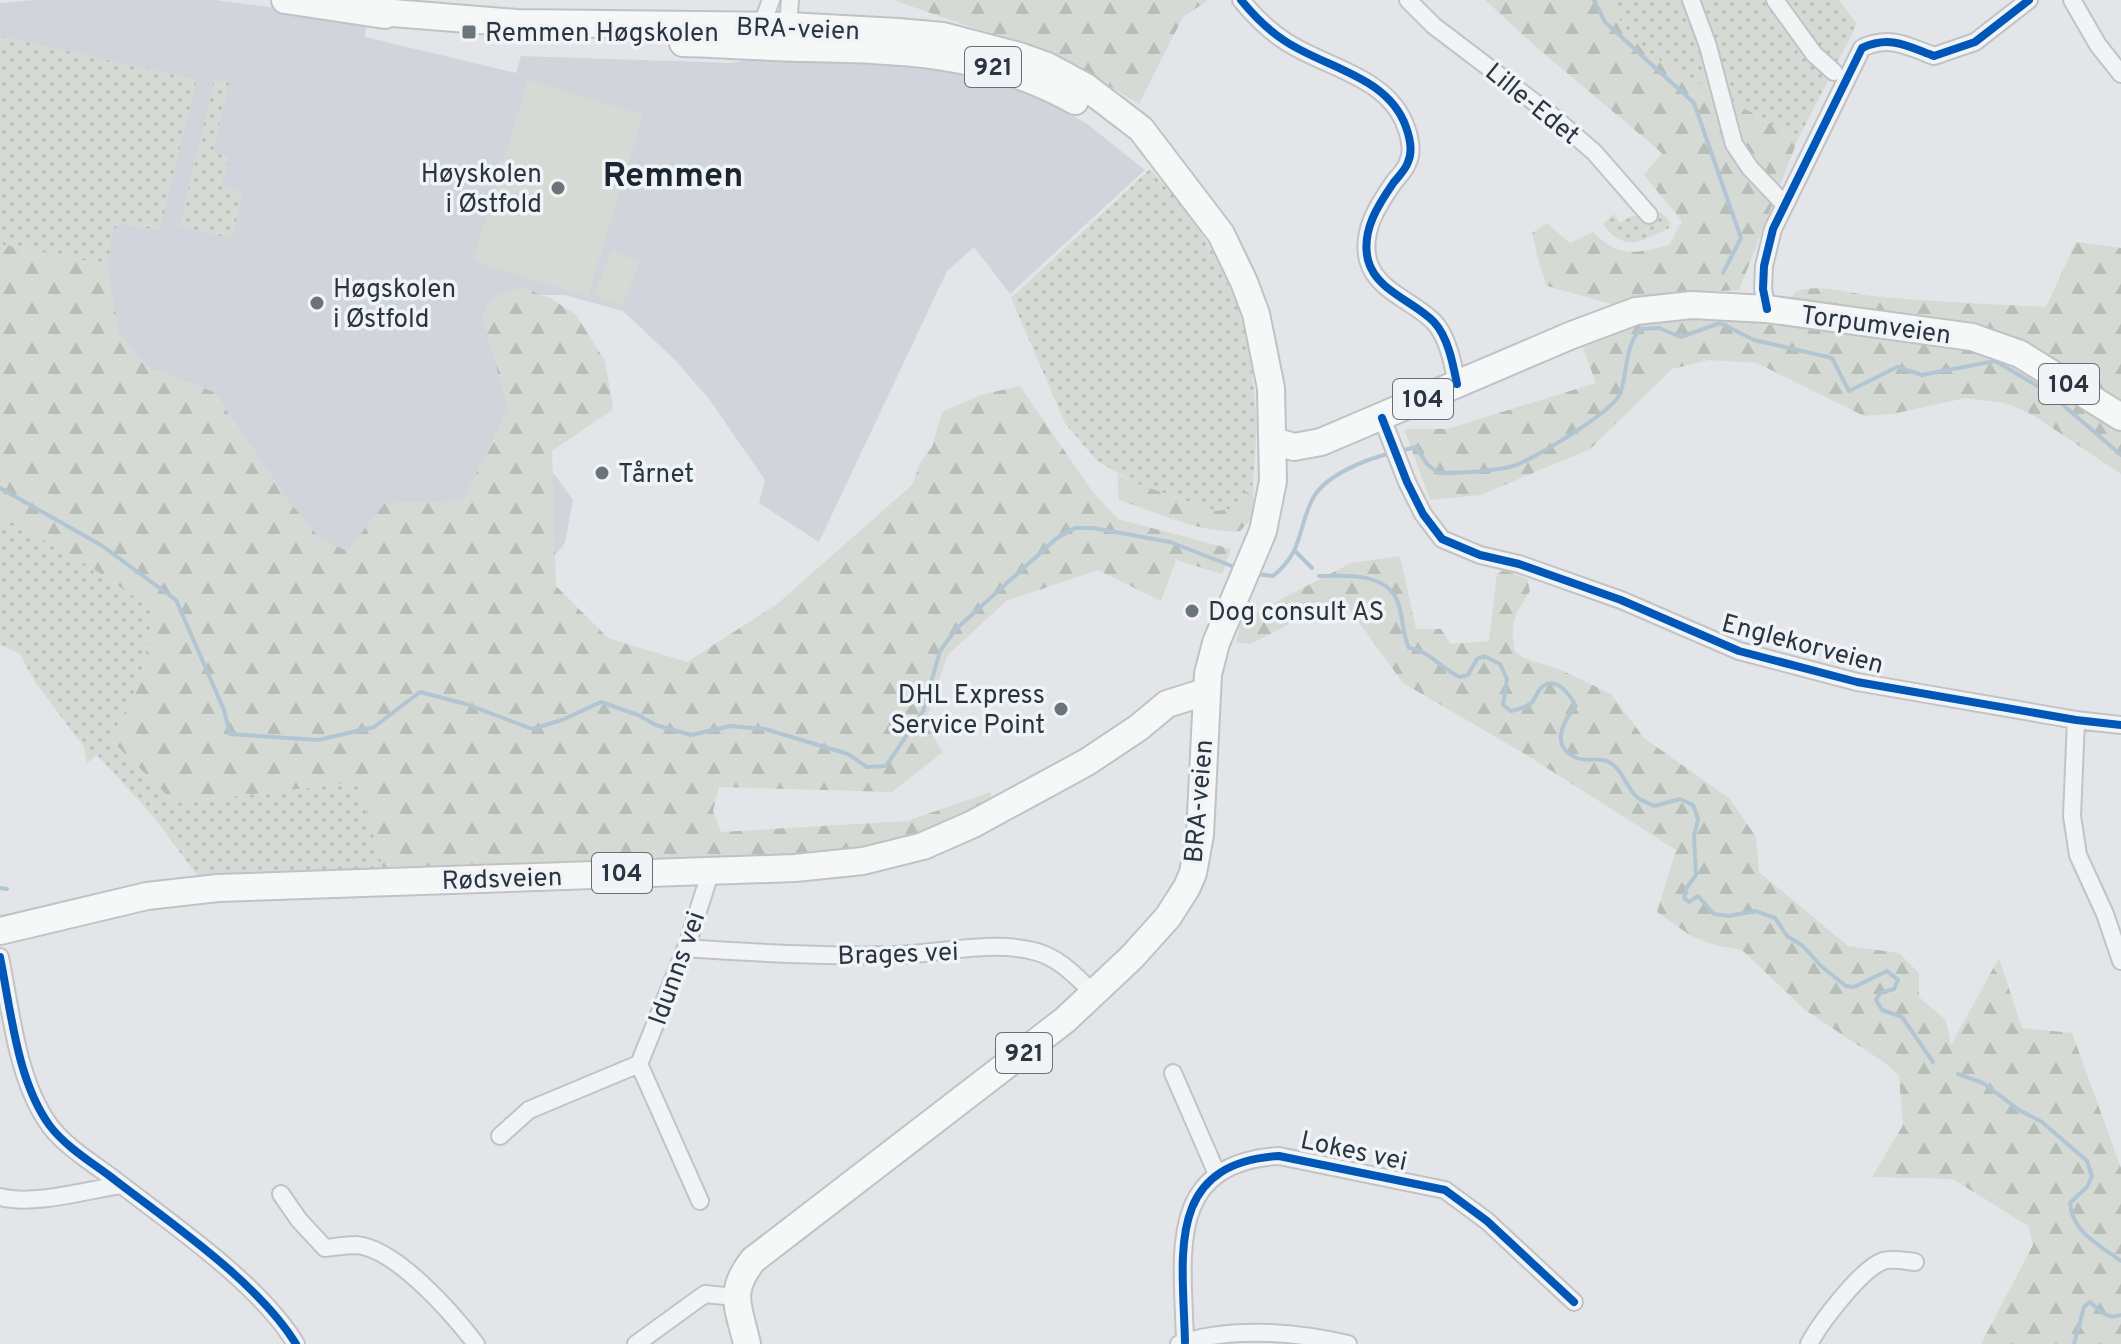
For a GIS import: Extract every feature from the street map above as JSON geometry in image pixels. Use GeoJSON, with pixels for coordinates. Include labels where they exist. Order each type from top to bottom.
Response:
{"type":"FeatureCollection","features":[{"type":"Feature","properties":{"kind":"main road","name":"BRA-veien"},"geometry":{"type":"LineString","coordinates":[[285,0],[446,25],[590,41],[774,33],[954,57],[997,68],[1049,87],[1073,101],[1115,128],[1180,180],[1221,234],[1256,314],[1267,361],[1274,441],[1268,511],[1247,571],[1216,643],[1205,692],[1200,835],[1193,873],[1183,894],[1168,917],[1132,957],[1065,1020],[753,1260],[744,1271],[735,1297]]}},
{"type":"Feature","properties":{"kind":"main road","name":"Torpumveien"},"geometry":{"type":"LineString","coordinates":[[1274,441],[1294,447],[1321,442],[1345,430],[1386,427],[1457,384],[1531,351],[1636,311],[1692,305],[1767,309],[1983,340],[2006,347],[2044,367],[2121,417]]}},
{"type":"Feature","properties":{"kind":"main road","name":"Rødsveien"},"geometry":{"type":"LineString","coordinates":[[0,931],[147,896],[218,888],[795,868],[849,862],[923,846],[973,824],[1087,762],[1138,728],[1167,704],[1205,692]]}},
{"type":"Feature","properties":{"kind":"main road"},"geometry":{"type":"LineString","coordinates":[[735,1297],[747,1344]]}},
{"type":"Feature","properties":{"kind":"street"},"geometry":{"type":"LineString","coordinates":[[771,0],[774,33]]}},
{"type":"Feature","properties":{"kind":"street"},"geometry":{"type":"LineString","coordinates":[[774,33],[790,0]]}},
{"type":"Feature","properties":{"kind":"street"},"geometry":{"type":"LineString","coordinates":[[1241,0],[1258,20],[1287,42],[1367,83],[1391,101],[1404,122],[1411,142],[1408,162],[1372,218],[1368,230],[1368,261],[1378,279],[1435,323],[1450,355],[1457,384]]}},
{"type":"Feature","properties":{"kind":"street","name":"Lille-Edet"},"geometry":{"type":"LineString","coordinates":[[1408,0],[1434,26],[1550,114],[1594,152],[1649,215]]}},
{"type":"Feature","properties":{"kind":"street"},"geometry":{"type":"LineString","coordinates":[[1691,0],[1708,46],[1734,144],[1750,168],[1784,204]]}},
{"type":"Feature","properties":{"kind":"street"},"geometry":{"type":"LineString","coordinates":[[1775,0],[1814,54],[1834,72]]}},
{"type":"Feature","properties":{"kind":"street"},"geometry":{"type":"LineString","coordinates":[[1767,309],[1763,289],[1764,266],[1773,229],[1862,48],[1879,40],[1900,43],[1934,56],[1975,42],[2029,0]]}},
{"type":"Feature","properties":{"kind":"street"},"geometry":{"type":"LineString","coordinates":[[2072,0],[2098,45],[2121,74]]}},
{"type":"Feature","properties":{"kind":"street","name":"Englekorveien"},"geometry":{"type":"LineString","coordinates":[[1386,427],[1423,514],[1442,539],[1480,555],[1519,564],[1621,600],[1739,651],[1857,682],[2121,725]]}},
{"type":"Feature","properties":{"kind":"street"},"geometry":{"type":"LineString","coordinates":[[2076,720],[2072,816],[2078,855],[2105,914],[2121,961]]}},
{"type":"Feature","properties":{"kind":"street","name":"Idunns vei"},"geometry":{"type":"LineString","coordinates":[[639,1064],[686,948],[708,880],[707,871]]}},
{"type":"Feature","properties":{"kind":"street","name":"Brages vei"},"geometry":{"type":"LineString","coordinates":[[686,948],[852,956],[1007,947],[1033,950],[1064,963],[1094,994]]}},
{"type":"Feature","properties":{"kind":"street"},"geometry":{"type":"LineString","coordinates":[[0,957],[32,1096],[52,1129],[228,1269],[268,1307],[296,1344]]}},
{"type":"Feature","properties":{"kind":"street"},"geometry":{"type":"LineString","coordinates":[[500,1136],[529,1110],[639,1064],[700,1201]]}},
{"type":"Feature","properties":{"kind":"street"},"geometry":{"type":"LineString","coordinates":[[1173,1073],[1217,1174]]}},
{"type":"Feature","properties":{"kind":"street","name":"Lokes vei"},"geometry":{"type":"LineString","coordinates":[[1182,1343],[1188,1212],[1200,1191],[1217,1174],[1236,1163],[1258,1157],[1279,1156],[1445,1190],[1487,1221],[1574,1302]]}},
{"type":"Feature","properties":{"kind":"street"},"geometry":{"type":"LineString","coordinates":[[0,1197],[41,1198],[121,1185]]}},
{"type":"Feature","properties":{"kind":"street"},"geometry":{"type":"LineString","coordinates":[[281,1194],[299,1220],[325,1248],[358,1245],[400,1265],[458,1320],[476,1344]]}},
{"type":"Feature","properties":{"kind":"street"},"geometry":{"type":"LineString","coordinates":[[1809,1344],[1829,1314],[1859,1279],[1884,1260],[1915,1262]]}},
{"type":"Feature","properties":{"kind":"street"},"geometry":{"type":"LineString","coordinates":[[636,1344],[705,1294],[735,1297]]}},
{"type":"Feature","properties":{"kind":"street"},"geometry":{"type":"LineString","coordinates":[[1182,1343],[1240,1333],[1294,1333],[1348,1344]]}},
{"type":"Feature","properties":{"kind":"shaded area","name":"Høgskolen i Østfold"},"geometry":{"type":"Polygon","coordinates":[[[34,0],[215,0],[367,19],[365,37],[516,73],[521,56],[732,63],[765,56],[956,66],[1041,97],[1087,124],[1145,170],[1010,294],[974,247],[947,271],[819,542],[759,503],[765,480],[709,399],[675,360],[623,311],[564,295],[522,295],[535,448],[573,500],[565,543],[517,602],[304,539],[286,498],[214,392],[149,368],[118,335],[107,265],[0,244],[0,3],[34,0]]]}},
{"type":"Feature","properties":{"kind":"green space"},"geometry":{"type":"Polygon","coordinates":[[[893,0],[1207,1],[1183,17],[1139,104],[1093,76],[1032,48],[893,0]]]}},
{"type":"Feature","properties":{"kind":"green space"},"geometry":{"type":"Polygon","coordinates":[[[1485,0],[1605,0],[1643,51],[1798,139],[1739,290],[1685,293],[1615,305],[1547,286],[1532,233],[1547,223],[1570,243],[1593,232],[1611,246],[1637,252],[1669,245],[1682,221],[1644,175],[1662,153],[1485,0]]]}},
{"type":"Feature","properties":{"kind":"green space"},"geometry":{"type":"Polygon","coordinates":[[[1605,0],[1839,0],[1857,24],[1798,139],[1643,51],[1605,0]]]}},
{"type":"Feature","properties":{"kind":"green space"},"geometry":{"type":"Polygon","coordinates":[[[0,36],[197,80],[160,230],[120,224],[113,231],[107,265],[0,244],[0,36]]]}},
{"type":"Feature","properties":{"kind":"green space"},"geometry":{"type":"Polygon","coordinates":[[[214,80],[229,83],[213,152],[229,157],[221,187],[243,192],[232,239],[180,226],[214,80]]]}},
{"type":"Feature","properties":{"kind":"green space","name":"Høyskolen i Østfold"},"geometry":{"type":"Polygon","coordinates":[[[528,80],[643,115],[588,296],[473,261],[528,80]]]}},
{"type":"Feature","properties":{"kind":"green space"},"geometry":{"type":"Polygon","coordinates":[[[1150,169],[1188,212],[1217,259],[1238,307],[1251,358],[1257,425],[1253,484],[1236,508],[1216,511],[1135,483],[1097,461],[1065,423],[1011,298],[1150,169]]]}},
{"type":"Feature","properties":{"kind":"green space"},"geometry":{"type":"Polygon","coordinates":[[[1661,212],[1670,222],[1669,228],[1634,242],[1619,239],[1603,224],[1614,214],[1620,223],[1634,216],[1648,222],[1661,212]]]}},
{"type":"Feature","properties":{"kind":"green space"},"geometry":{"type":"Polygon","coordinates":[[[2076,242],[2121,248],[2121,409],[2046,355],[1789,301],[1796,291],[1817,288],[1903,299],[2046,307],[2076,242]]]}},
{"type":"Feature","properties":{"kind":"green space"},"geometry":{"type":"Polygon","coordinates":[[[0,244],[107,265],[119,335],[149,368],[214,392],[286,498],[318,536],[347,551],[385,503],[463,501],[508,408],[482,317],[490,301],[505,292],[523,288],[550,298],[576,315],[605,361],[613,406],[612,410],[552,451],[556,586],[608,638],[687,662],[777,604],[912,485],[921,461],[932,447],[942,412],[980,395],[1020,386],[1092,491],[1118,519],[1231,549],[1222,574],[1176,560],[1161,601],[1098,570],[1006,601],[947,656],[925,723],[943,752],[892,792],[719,787],[713,811],[721,832],[907,821],[991,792],[990,803],[932,833],[881,846],[816,856],[383,868],[358,782],[175,803],[111,740],[142,677],[153,609],[77,558],[0,516],[0,244]]]}},
{"type":"Feature","properties":{"kind":"green space"},"geometry":{"type":"Polygon","coordinates":[[[612,251],[640,262],[622,306],[594,295],[612,251]]]}},
{"type":"Feature","properties":{"kind":"green space"},"geometry":{"type":"Polygon","coordinates":[[[1693,316],[1929,343],[1997,357],[2032,374],[2121,432],[2121,474],[2033,415],[2005,403],[1966,398],[1892,414],[1864,416],[1757,363],[1709,360],[1672,369],[1590,449],[1481,495],[1430,500],[1404,429],[1447,429],[1596,383],[1581,343],[1642,324],[1693,316]]]}},
{"type":"Feature","properties":{"kind":"green space"},"geometry":{"type":"Polygon","coordinates":[[[1117,474],[1216,511],[1236,508],[1253,484],[1254,516],[1240,531],[1210,529],[1179,521],[1119,500],[1117,474]]]}},
{"type":"Feature","properties":{"kind":"green space"},"geometry":{"type":"Polygon","coordinates":[[[0,516],[77,558],[153,609],[142,677],[111,740],[175,803],[358,782],[383,868],[199,878],[152,815],[97,755],[87,763],[84,747],[35,682],[20,654],[0,645],[0,516]]]}},
{"type":"Feature","properties":{"kind":"green space"},"geometry":{"type":"Polygon","coordinates":[[[1400,556],[1416,629],[1441,629],[1451,644],[1489,641],[1497,573],[1504,570],[1527,579],[1530,591],[1513,626],[1515,651],[1524,658],[1561,670],[1611,694],[1644,738],[1730,799],[1756,837],[1759,872],[1848,946],[1899,953],[1919,973],[1919,997],[1946,1020],[1951,1045],[1999,958],[2022,1028],[2072,1033],[2121,1168],[2121,1344],[1981,1344],[2033,1245],[2028,1226],[1953,1179],[1872,1177],[1903,1125],[1899,1076],[1885,1063],[1805,1010],[1742,950],[1718,946],[1691,936],[1657,912],[1676,850],[1525,754],[1403,683],[1343,604],[1328,604],[1251,644],[1236,642],[1241,620],[1351,563],[1400,556]]]}},
{"type":"Feature","properties":{"kind":"waterway"},"geometry":{"type":"LineString","coordinates":[[1594,0],[1605,22],[1694,103],[1741,238],[1723,273]]}},
{"type":"Feature","properties":{"kind":"waterway"},"geometry":{"type":"LineString","coordinates":[[1400,451],[1416,447],[1427,464],[1438,473],[1476,472],[1513,466],[1571,434],[1614,402],[1620,394],[1631,344],[1640,329],[1659,328],[1681,337],[1720,323],[1754,340],[1832,358],[1849,391],[1897,367],[1922,375],[1995,361],[2048,392],[2121,455]]}},
{"type":"Feature","properties":{"kind":"waterway"},"geometry":{"type":"LineString","coordinates":[[1257,574],[1273,576],[1290,558],[1312,500],[1326,483],[1359,464],[1391,453]]}},
{"type":"Feature","properties":{"kind":"waterway"},"geometry":{"type":"LineString","coordinates":[[0,488],[101,545],[176,600],[224,710],[230,734],[318,740],[374,727],[420,692],[466,704],[532,729],[562,720],[601,702],[656,725],[691,735],[730,726],[765,729],[848,754],[867,767],[886,766],[923,711],[940,651],[956,629],[1057,538],[1075,528],[1093,528],[1170,542],[1237,568]]}},
{"type":"Feature","properties":{"kind":"waterway"},"geometry":{"type":"LineString","coordinates":[[1296,552],[1312,568]]}},
{"type":"Feature","properties":{"kind":"waterway"},"geometry":{"type":"LineString","coordinates":[[1319,576],[1362,577],[1382,584],[1399,604],[1409,648],[1423,653],[1460,677],[1468,675],[1477,659],[1484,656],[1500,664],[1507,679],[1503,705],[1511,711],[1530,704],[1547,684],[1562,687],[1576,706],[1566,719],[1561,734],[1563,747],[1569,753],[1581,759],[1609,762],[1618,769],[1637,797],[1654,806],[1680,799],[1693,805],[1698,819],[1694,836],[1696,875],[1687,887],[1684,898],[1689,902],[1698,896],[1714,914],[1729,916],[1755,911],[1775,918],[1787,936],[1803,946],[1822,967],[1846,986],[1854,987],[1887,971],[1898,980],[1894,989],[1880,993],[1876,1000],[1882,1010],[1902,1017],[1933,1062]]}},
{"type":"Feature","properties":{"kind":"waterway"},"geometry":{"type":"LineString","coordinates":[[0,888],[7,889]]}},
{"type":"Feature","properties":{"kind":"waterway"},"geometry":{"type":"LineString","coordinates":[[1958,1074],[1983,1083],[2019,1110],[2042,1122],[2087,1161],[2092,1176],[2087,1187],[2070,1203],[2072,1213],[2088,1237],[2121,1261]]}},
{"type":"Feature","properties":{"kind":"waterway"},"geometry":{"type":"LineString","coordinates":[[2074,1344],[2084,1307],[2090,1302],[2108,1315],[2121,1315]]}},
{"type":"Feature","properties":{"kind":"cycle path"},"geometry":{"type":"LineString","coordinates":[[1241,0],[1279,37],[1370,84],[1397,110],[1409,136],[1410,158],[1372,219],[1366,249],[1368,260],[1372,271],[1387,288],[1439,328],[1449,351],[1457,384]]}},
{"type":"Feature","properties":{"kind":"cycle path"},"geometry":{"type":"LineString","coordinates":[[1767,309],[1763,289],[1764,266],[1773,229],[1862,48],[1890,42],[1934,56],[1975,42],[2029,0]]}},
{"type":"Feature","properties":{"kind":"cycle path"},"geometry":{"type":"LineString","coordinates":[[1382,418],[1423,514],[1442,539],[1480,555],[1519,564],[1621,600],[1739,651],[1857,682],[2121,725]]}},
{"type":"Feature","properties":{"kind":"cycle path"},"geometry":{"type":"LineString","coordinates":[[0,957],[23,1067],[39,1108],[50,1126],[71,1147],[185,1233],[236,1276],[280,1321],[296,1344]]}},
{"type":"Feature","properties":{"kind":"cycle path"},"geometry":{"type":"LineString","coordinates":[[1185,1342],[1184,1247],[1188,1219],[1198,1195],[1216,1176],[1242,1162],[1279,1156],[1445,1190],[1487,1221],[1574,1302]]}},
{"type":"Feature","properties":{"kind":"place","name":"Remmen Høgskolen"},"geometry":{"type":"Point","coordinates":[469,32]}},
{"type":"Feature","properties":{"kind":"place","name":"Høyskolen i Østfold"},"geometry":{"type":"Point","coordinates":[558,188]}},
{"type":"Feature","properties":{"kind":"place","name":"Høgskolen i Østfold"},"geometry":{"type":"Point","coordinates":[317,303]}},
{"type":"Feature","properties":{"kind":"place","name":"Tårnet"},"geometry":{"type":"Point","coordinates":[602,473]}},
{"type":"Feature","properties":{"kind":"place","name":"Dog consult AS"},"geometry":{"type":"Point","coordinates":[1192,611]}},
{"type":"Feature","properties":{"kind":"place","name":"DHL Express Service Point"},"geometry":{"type":"Point","coordinates":[1061,709]}},
{"type":"Feature","properties":{"kind":"district","name":"Remmen"},"geometry":{"type":"Point","coordinates":[673,174]}}]}
